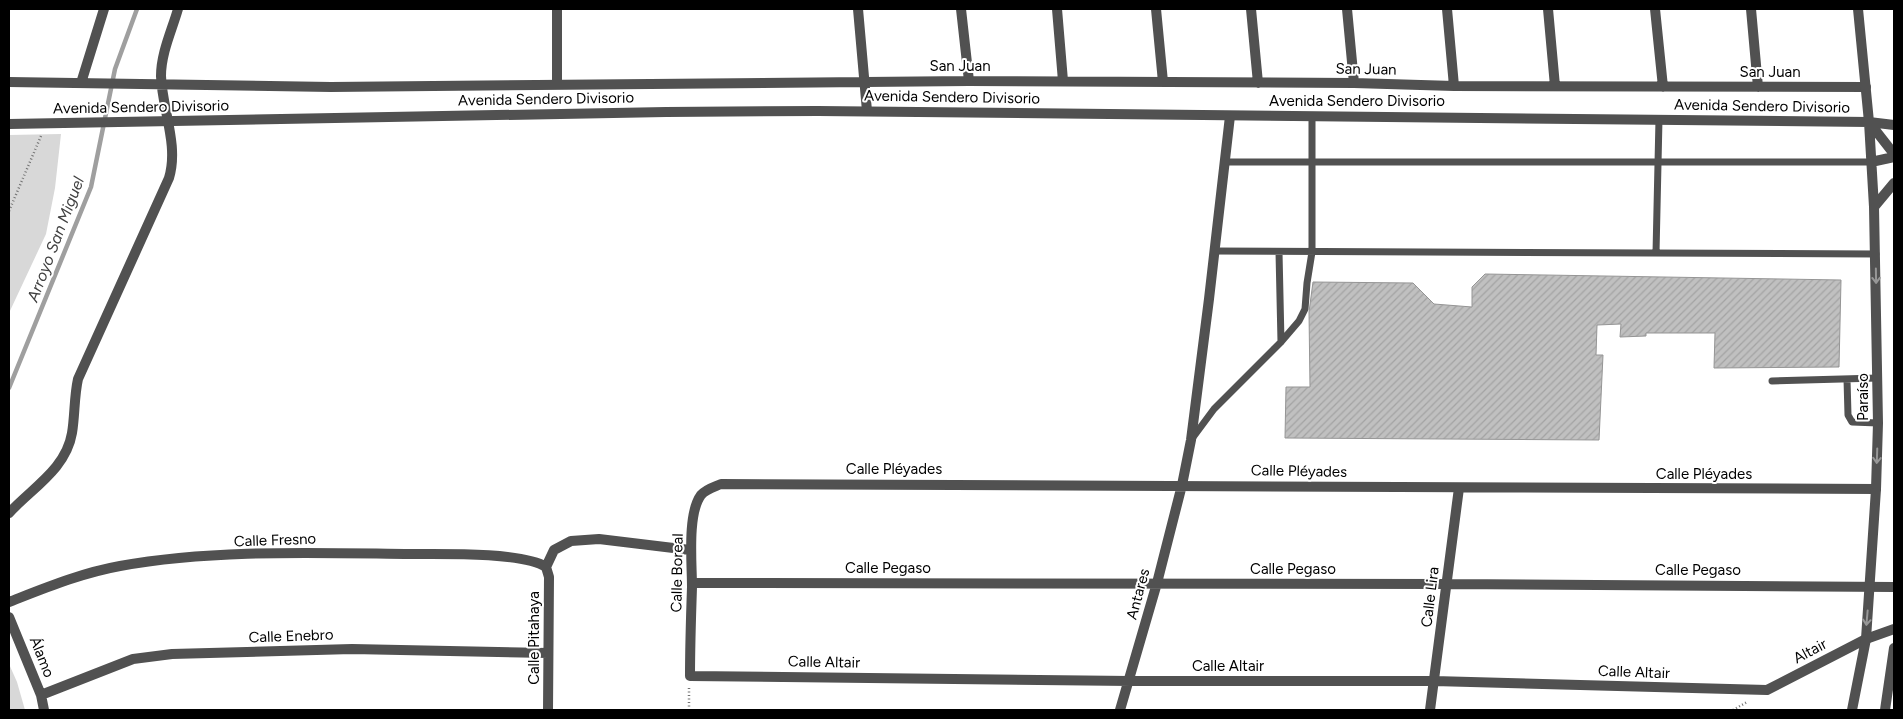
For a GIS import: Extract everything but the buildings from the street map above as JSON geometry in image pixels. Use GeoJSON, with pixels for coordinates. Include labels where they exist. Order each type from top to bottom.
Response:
{"type":"FeatureCollection","features":[{"type":"Feature","properties":{"kind":"street"},"geometry":{"type":"LineString","coordinates":[[84,83],[104,9]]}},
{"type":"Feature","properties":{"kind":"street"},"geometry":{"type":"LineString","coordinates":[[9,513],[60,463],[67,450],[72,434],[78,379],[169,178],[173,159],[158,83],[178,9]]}},
{"type":"Feature","properties":{"kind":"street"},"geometry":{"type":"LineString","coordinates":[[557,9],[557,84]]}},
{"type":"Feature","properties":{"kind":"street"},"geometry":{"type":"LineString","coordinates":[[858,9],[867,111]]}},
{"type":"Feature","properties":{"kind":"street"},"geometry":{"type":"LineString","coordinates":[[961,9],[969,81]]}},
{"type":"Feature","properties":{"kind":"street"},"geometry":{"type":"LineString","coordinates":[[1056,9],[1063,81]]}},
{"type":"Feature","properties":{"kind":"street"},"geometry":{"type":"LineString","coordinates":[[1156,9],[1163,82]]}},
{"type":"Feature","properties":{"kind":"street"},"geometry":{"type":"LineString","coordinates":[[1251,9],[1258,83]]}},
{"type":"Feature","properties":{"kind":"street"},"geometry":{"type":"LineString","coordinates":[[1347,9],[1354,83]]}},
{"type":"Feature","properties":{"kind":"street"},"geometry":{"type":"LineString","coordinates":[[1447,9],[1454,86]]}},
{"type":"Feature","properties":{"kind":"street"},"geometry":{"type":"LineString","coordinates":[[1548,9],[1555,86]]}},
{"type":"Feature","properties":{"kind":"street"},"geometry":{"type":"LineString","coordinates":[[1655,9],[1663,86]]}},
{"type":"Feature","properties":{"kind":"street"},"geometry":{"type":"LineString","coordinates":[[1751,9],[1758,87]]}},
{"type":"Feature","properties":{"kind":"street","name":"Paraíso"},"geometry":{"type":"LineString","coordinates":[[1852,710],[1866,639],[1876,490],[1878,423],[1874,207],[1869,122],[1858,9]]}},
{"type":"Feature","properties":{"kind":"street","name":"Avenida Sendero Divisorio"},"geometry":{"type":"LineString","coordinates":[[9,82],[331,87],[864,81]]}},
{"type":"Feature","properties":{"kind":"street","name":"San Juan"},"geometry":{"type":"LineString","coordinates":[[864,81],[1866,87]]}},
{"type":"Feature","properties":{"kind":"street","name":"Avenida Sendero Divisorio"},"geometry":{"type":"LineString","coordinates":[[9,124],[656,112],[867,111],[1659,119],[1869,122],[1894,125]]}},
{"type":"Feature","properties":{"kind":"street","name":"Antares"},"geometry":{"type":"LineString","coordinates":[[1120,710],[1157,584],[1182,485],[1191,440],[1230,116]]}},
{"type":"Feature","properties":{"kind":"street"},"geometry":{"type":"LineString","coordinates":[[1869,122],[1894,155],[1871,162]]}},
{"type":"Feature","properties":{"kind":"street"},"geometry":{"type":"LineString","coordinates":[[1874,207],[1894,183]]}},
{"type":"Feature","properties":{"kind":"street","name":"Calle Pléyades"},"geometry":{"type":"LineString","coordinates":[[721,484],[1876,490]]}},
{"type":"Feature","properties":{"kind":"street","name":"Calle Boreal"},"geometry":{"type":"LineString","coordinates":[[690,676],[692,584],[690,550],[696,506],[701,495],[708,489],[721,484]]}},
{"type":"Feature","properties":{"kind":"street","name":"Calle Lira"},"geometry":{"type":"LineString","coordinates":[[1430,710],[1459,488]]}},
{"type":"Feature","properties":{"kind":"street"},"geometry":{"type":"LineString","coordinates":[[546,567],[554,550],[571,541],[599,540],[690,550]]}},
{"type":"Feature","properties":{"kind":"street","name":"Calle Fresno"},"geometry":{"type":"LineString","coordinates":[[9,602],[80,576],[120,566],[194,558],[300,553],[466,554],[533,561],[546,567]]}},
{"type":"Feature","properties":{"kind":"street","name":"Calle Pitahaya"},"geometry":{"type":"LineString","coordinates":[[546,567],[549,577],[548,710]]}},
{"type":"Feature","properties":{"kind":"street","name":"Calle Pegaso"},"geometry":{"type":"LineString","coordinates":[[692,584],[1447,584],[1894,587]]}},
{"type":"Feature","properties":{"kind":"street","name":"Álamo"},"geometry":{"type":"LineString","coordinates":[[9,617],[41,695],[44,710]]}},
{"type":"Feature","properties":{"kind":"street","name":"Altair"},"geometry":{"type":"LineString","coordinates":[[1767,690],[1866,639],[1894,629]]}},
{"type":"Feature","properties":{"kind":"street"},"geometry":{"type":"LineString","coordinates":[[1885,710],[1894,648]]}},
{"type":"Feature","properties":{"kind":"street","name":"Calle Enebro"},"geometry":{"type":"LineString","coordinates":[[41,695],[133,660],[172,654],[352,649],[548,653]]}},
{"type":"Feature","properties":{"kind":"street","name":"Calle Altair"},"geometry":{"type":"LineString","coordinates":[[690,676],[1130,681],[1434,681],[1767,690]]}},
{"type":"Feature","properties":{"kind":"lane"},"geometry":{"type":"LineString","coordinates":[[1191,440],[1214,409],[1281,342],[1299,321],[1305,309],[1312,252],[1312,116]]}},
{"type":"Feature","properties":{"kind":"lane"},"geometry":{"type":"LineString","coordinates":[[1656,253],[1659,119]]}},
{"type":"Feature","properties":{"kind":"lane"},"geometry":{"type":"LineString","coordinates":[[1224,162],[1871,162]]}},
{"type":"Feature","properties":{"kind":"lane"},"geometry":{"type":"LineString","coordinates":[[1214,251],[1876,254]]}},
{"type":"Feature","properties":{"kind":"lane"},"geometry":{"type":"LineString","coordinates":[[1279,252],[1281,342]]}},
{"type":"Feature","properties":{"kind":"lane"},"geometry":{"type":"LineString","coordinates":[[1846,378],[1848,415],[1852,422],[1878,423]]}},
{"type":"Feature","properties":{"kind":"lane"},"geometry":{"type":"LineString","coordinates":[[1772,381],[1878,378]]}},
{"type":"Feature","properties":{"kind":"path"},"geometry":{"type":"LineString","coordinates":[[9,211],[47,123]]}},
{"type":"Feature","properties":{"kind":"path"},"geometry":{"type":"LineString","coordinates":[[689,710],[690,676]]}},
{"type":"Feature","properties":{"kind":"shaded area"},"geometry":{"type":"Polygon","coordinates":[[[61,134],[55,188],[46,234],[9,313],[9,135],[61,134]]]}},
{"type":"Feature","properties":{"kind":"shaded area"},"geometry":{"type":"Polygon","coordinates":[[[9,664],[17,682],[25,710],[9,710],[9,664]]]}},
{"type":"Feature","properties":{"kind":"waterway","name":"Arroyo San Miguel"},"geometry":{"type":"LineString","coordinates":[[9,388],[91,187],[115,69],[137,9]]}}]}
